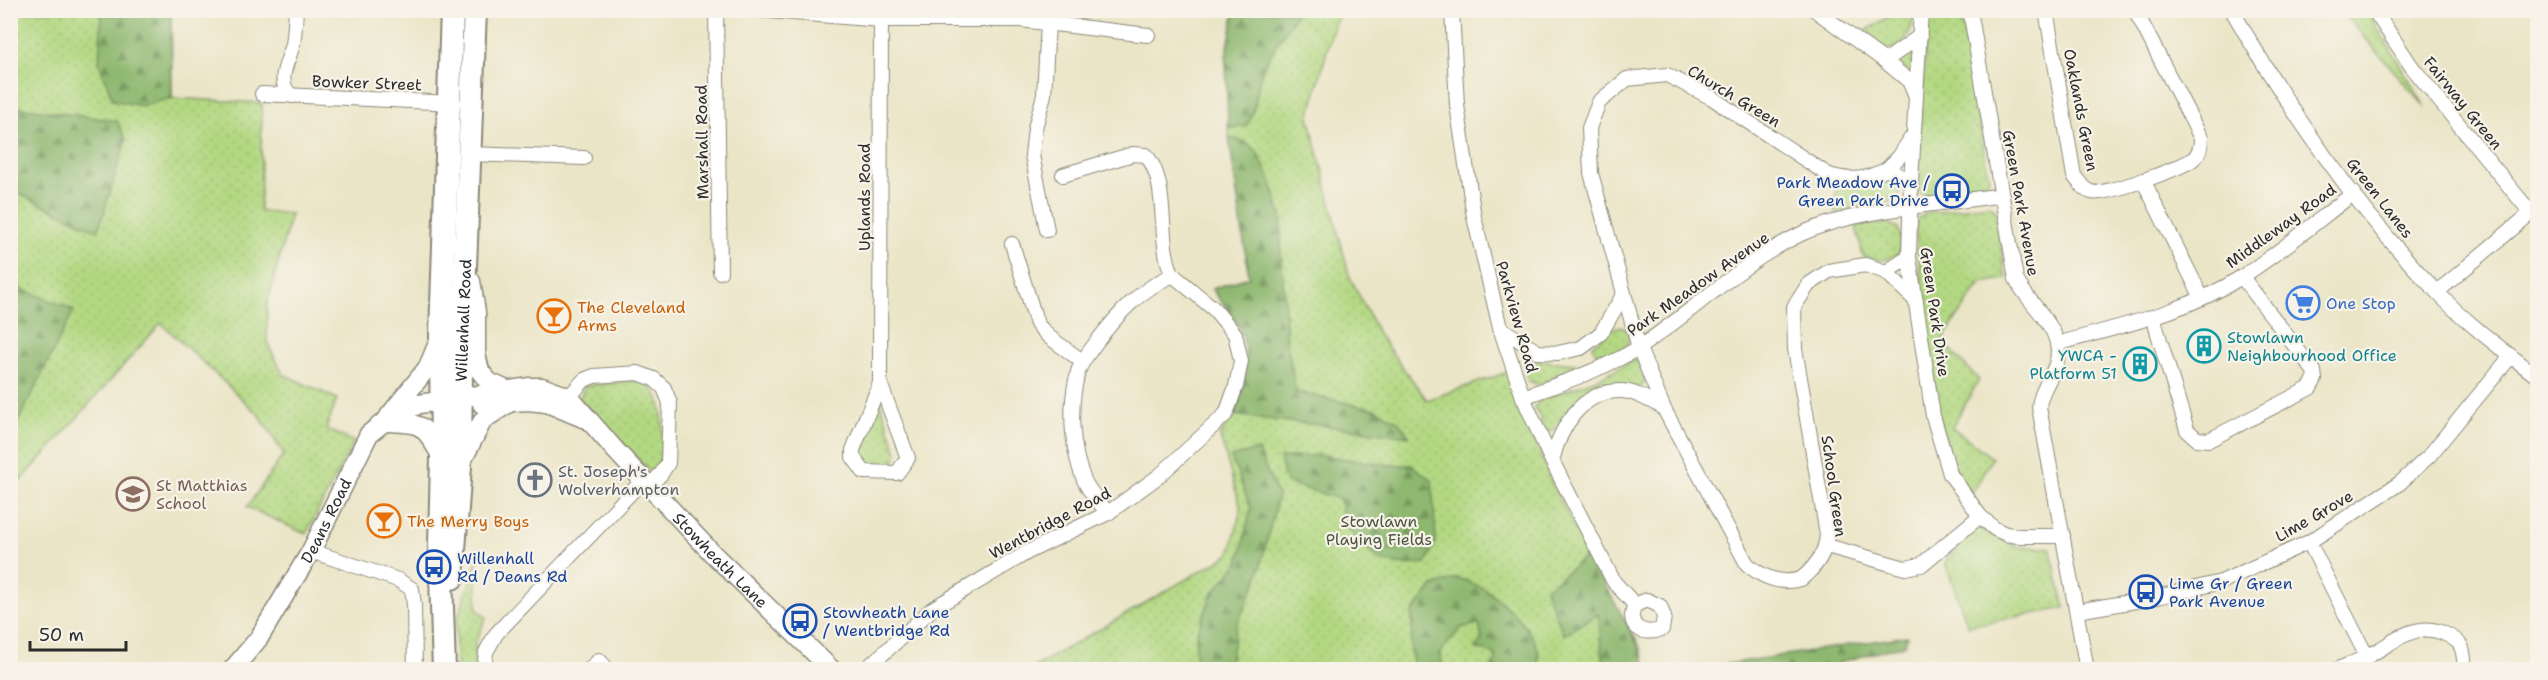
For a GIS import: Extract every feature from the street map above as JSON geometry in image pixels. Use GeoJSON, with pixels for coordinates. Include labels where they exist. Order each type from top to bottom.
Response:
{"type":"FeatureCollection","features":[{"type":"Feature","properties":{"kind":"highway","name":"Willenhall Road"},"geometry":{"type":"LineString","coordinates":[[450,399],[441,334],[452,10]]}},
{"type":"Feature","properties":{"kind":"highway","name":"Willenhall Road"},"geometry":{"type":"LineString","coordinates":[[444,669],[445,630],[440,545],[451,462],[450,399],[465,247],[475,10]]}},
{"type":"Feature","properties":{"kind":"street"},"geometry":{"type":"LineString","coordinates":[[292,96],[284,87],[284,75],[292,44],[296,10]]}},
{"type":"Feature","properties":{"kind":"street","name":"Marshall Road"},"geometry":{"type":"LineString","coordinates":[[716,10],[720,272]]}},
{"type":"Feature","properties":{"kind":"street"},"geometry":{"type":"LineString","coordinates":[[756,10],[1020,20],[1148,35]]}},
{"type":"Feature","properties":{"kind":"street","name":"Parkview Road"},"geometry":{"type":"LineString","coordinates":[[1452,10],[1457,105],[1474,217],[1500,328],[1523,397],[1552,461],[1614,582],[1635,605]]}},
{"type":"Feature","properties":{"kind":"street"},"geometry":{"type":"LineString","coordinates":[[1815,10],[1909,81],[1917,99]]}},
{"type":"Feature","properties":{"kind":"street","name":"Green Park Drive"},"geometry":{"type":"LineString","coordinates":[[1921,10],[1909,257],[1933,416],[1950,474],[1980,516],[1995,529],[2006,534],[2063,536]]}},
{"type":"Feature","properties":{"kind":"street","name":"Green Park Avenue"},"geometry":{"type":"LineString","coordinates":[[1970,10],[2016,279],[2021,291],[2049,322],[2057,344]]}},
{"type":"Feature","properties":{"kind":"street","name":"Oaklands Green"},"geometry":{"type":"LineString","coordinates":[[2046,10],[2074,176],[2091,193],[2101,193],[2143,180],[2193,159],[2200,150],[2201,138],[2135,10]]}},
{"type":"Feature","properties":{"kind":"street","name":"Green Lanes"},"geometry":{"type":"LineString","coordinates":[[2232,10],[2297,116],[2354,193],[2437,292],[2538,377]]}},
{"type":"Feature","properties":{"kind":"street","name":"Fairway Green"},"geometry":{"type":"LineString","coordinates":[[2373,10],[2412,67],[2534,212]]}},
{"type":"Feature","properties":{"kind":"street","name":"Uplands Road"},"geometry":{"type":"LineString","coordinates":[[880,383],[853,450],[853,457],[864,472],[897,474],[908,458],[880,383],[881,15]]}},
{"type":"Feature","properties":{"kind":"street"},"geometry":{"type":"LineString","coordinates":[[1047,230],[1032,155],[1035,128],[1044,95],[1048,23]]}},
{"type":"Feature","properties":{"kind":"street"},"geometry":{"type":"LineString","coordinates":[[1885,61],[1920,36]]}},
{"type":"Feature","properties":{"kind":"street","name":"Church Green"},"geometry":{"type":"LineString","coordinates":[[1639,348],[1591,173],[1589,128],[1599,102],[1627,79],[1667,75],[1713,98],[1827,174],[1844,180],[1865,178],[1887,169]]}},
{"type":"Feature","properties":{"kind":"street","name":"Bowker Street"},"geometry":{"type":"LineString","coordinates":[[262,94],[471,104]]}},
{"type":"Feature","properties":{"kind":"street"},"geometry":{"type":"LineString","coordinates":[[1911,182],[1887,169],[1899,157],[1914,132]]}},
{"type":"Feature","properties":{"kind":"street"},"geometry":{"type":"LineString","coordinates":[[469,154],[584,158]]}},
{"type":"Feature","properties":{"kind":"street"},"geometry":{"type":"LineString","coordinates":[[1064,175],[1132,154],[1146,155],[1151,161],[1162,204],[1167,265],[1173,275],[1157,282],[1119,313],[1082,361],[1077,375],[1072,422],[1075,448],[1084,481],[1108,513]]}},
{"type":"Feature","properties":{"kind":"street"},"geometry":{"type":"LineString","coordinates":[[2143,180],[2202,298]]}},
{"type":"Feature","properties":{"kind":"street","name":"Middleway Road"},"geometry":{"type":"LineString","coordinates":[[2057,344],[2153,317],[2202,298],[2242,277],[2354,193]]}},
{"type":"Feature","properties":{"kind":"street","name":"Park Meadow Avenue"},"geometry":{"type":"LineString","coordinates":[[1523,397],[1579,376],[1639,348],[1779,246],[1820,227],[1910,209],[2002,195]]}},
{"type":"Feature","properties":{"kind":"street"},"geometry":{"type":"LineString","coordinates":[[2437,292],[2534,212]]}},
{"type":"Feature","properties":{"kind":"street"},"geometry":{"type":"LineString","coordinates":[[1012,244],[1037,324],[1049,337],[1082,361]]}},
{"type":"Feature","properties":{"kind":"street"},"geometry":{"type":"LineString","coordinates":[[465,247],[476,312],[476,354],[480,371],[508,396]]}},
{"type":"Feature","properties":{"kind":"street"},"geometry":{"type":"LineString","coordinates":[[1909,257],[1886,272],[1916,301]]}},
{"type":"Feature","properties":{"kind":"street","name":"School Green"},"geometry":{"type":"LineString","coordinates":[[1639,348],[1663,407],[1747,564],[1759,574],[1781,582],[1802,579],[1821,558],[1827,546],[1827,534],[1795,349],[1794,307],[1809,285],[1828,271],[1864,265],[1886,272]]}},
{"type":"Feature","properties":{"kind":"street","name":"Wentbridge Road"},"geometry":{"type":"LineString","coordinates":[[865,669],[932,609],[1029,552],[1108,513],[1160,476],[1226,414],[1236,386],[1241,361],[1235,334],[1214,309],[1173,275]]}},
{"type":"Feature","properties":{"kind":"street"},"geometry":{"type":"LineString","coordinates":[[2153,317],[2187,430],[2197,439],[2209,440],[2310,388],[2315,379],[2314,371],[2242,277]]}},
{"type":"Feature","properties":{"kind":"street"},"geometry":{"type":"LineString","coordinates":[[1500,328],[1538,352],[1558,353],[1581,348],[1602,333],[1623,295]]}},
{"type":"Feature","properties":{"kind":"street"},"geometry":{"type":"LineString","coordinates":[[384,422],[428,368],[441,334]]}},
{"type":"Feature","properties":{"kind":"street"},"geometry":{"type":"LineString","coordinates":[[2057,344],[2057,362],[2040,399],[2039,408],[2087,669]]}},
{"type":"Feature","properties":{"kind":"street","name":"Lime Grove"},"geometry":{"type":"LineString","coordinates":[[2077,611],[2153,598],[2221,582],[2309,542],[2408,476],[2429,456],[2511,356]]}},
{"type":"Feature","properties":{"kind":"street"},"geometry":{"type":"LineString","coordinates":[[484,669],[486,652],[496,634],[646,483],[661,474],[668,463],[669,403],[664,388],[654,379],[638,373],[594,375],[584,380],[569,397]]}},
{"type":"Feature","properties":{"kind":"street","name":"Stowheath Lane"},"geometry":{"type":"LineString","coordinates":[[450,399],[508,396],[542,387],[569,397],[712,553],[832,669]]}},
{"type":"Feature","properties":{"kind":"street"},"geometry":{"type":"LineString","coordinates":[[1552,461],[1562,431],[1593,396],[1620,391],[1635,394],[1663,407]]}},
{"type":"Feature","properties":{"kind":"street","name":"Stowheath Lane"},"geometry":{"type":"LineString","coordinates":[[508,396],[547,403],[588,420]]}},
{"type":"Feature","properties":{"kind":"street","name":"Stowheath Lane"},"geometry":{"type":"LineString","coordinates":[[451,462],[483,420],[508,396]]}},
{"type":"Feature","properties":{"kind":"street","name":"Deans Road"},"geometry":{"type":"LineString","coordinates":[[232,669],[259,638],[311,551],[369,434],[384,422],[419,404],[450,399]]}},
{"type":"Feature","properties":{"kind":"street"},"geometry":{"type":"LineString","coordinates":[[384,422],[415,423],[427,432],[451,462]]}},
{"type":"Feature","properties":{"kind":"street"},"geometry":{"type":"LineString","coordinates":[[1827,546],[1905,568],[1914,567],[1921,565],[1980,516]]}},
{"type":"Feature","properties":{"kind":"street"},"geometry":{"type":"LineString","coordinates":[[2309,542],[2367,657]]}},
{"type":"Feature","properties":{"kind":"street"},"geometry":{"type":"LineString","coordinates":[[311,551],[398,580],[412,589],[415,669]]}},
{"type":"Feature","properties":{"kind":"street"},"geometry":{"type":"LineString","coordinates":[[2336,669],[2367,657],[2414,630],[2432,628],[2456,639],[2461,645],[2465,669]]}},
{"type":"Feature","properties":{"kind":"street"},"geometry":{"type":"LineString","coordinates":[[589,669],[599,660],[608,669]]}},
{"type":"Feature","properties":{"kind":"green space"},"geometry":{"type":"Polygon","coordinates":[[[1235,10],[1297,11],[1265,64],[1253,113],[1246,126],[1228,128],[1226,58],[1235,10]]]}},
{"type":"Feature","properties":{"kind":"green space"},"geometry":{"type":"Polygon","coordinates":[[[11,11],[171,11],[172,98],[262,103],[260,211],[291,214],[267,305],[267,342],[283,374],[337,399],[326,429],[354,442],[306,534],[247,507],[284,454],[259,415],[161,323],[21,481],[11,472],[11,11]]]}},
{"type":"Feature","properties":{"kind":"green space"},"geometry":{"type":"Polygon","coordinates":[[[102,11],[171,11],[172,98],[141,106],[113,100],[99,63],[102,11]]]}},
{"type":"Feature","properties":{"kind":"green space","name":"Stowlawn Playing Fields"},"geometry":{"type":"Polygon","coordinates":[[[1235,11],[1342,11],[1334,25],[1309,117],[1349,275],[1380,337],[1427,400],[1508,372],[1554,488],[1613,601],[1638,642],[1647,669],[1029,670],[1230,554],[1241,509],[1220,436],[1234,412],[1244,386],[1247,359],[1241,331],[1212,289],[1249,277],[1229,134],[1226,58],[1235,11]]]}},
{"type":"Feature","properties":{"kind":"green space"},"geometry":{"type":"Polygon","coordinates":[[[1898,11],[1914,11],[1909,33],[1901,45],[1888,50],[1877,47],[1859,35],[1898,11]]]}},
{"type":"Feature","properties":{"kind":"green space"},"geometry":{"type":"Polygon","coordinates":[[[1928,11],[1960,11],[1989,179],[1982,189],[1928,196],[1918,193],[1917,171],[1928,11]]]}},
{"type":"Feature","properties":{"kind":"green space"},"geometry":{"type":"Polygon","coordinates":[[[2342,11],[2367,11],[2426,108],[2342,11]]]}},
{"type":"Feature","properties":{"kind":"green space"},"geometry":{"type":"Polygon","coordinates":[[[1914,48],[1912,76],[1893,61],[1914,48]]]}},
{"type":"Feature","properties":{"kind":"green space"},"geometry":{"type":"Polygon","coordinates":[[[11,106],[117,121],[126,140],[98,231],[11,190],[11,106]]]}},
{"type":"Feature","properties":{"kind":"green space"},"geometry":{"type":"Polygon","coordinates":[[[1229,138],[1243,141],[1256,150],[1270,178],[1282,219],[1281,247],[1287,343],[1296,392],[1375,409],[1398,421],[1409,436],[1234,415],[1245,375],[1246,354],[1236,321],[1212,289],[1249,277],[1229,138]]]}},
{"type":"Feature","properties":{"kind":"green space"},"geometry":{"type":"Polygon","coordinates":[[[1895,180],[1900,184],[1900,194],[1896,201],[1835,213],[1836,185],[1854,186],[1895,180]]]}},
{"type":"Feature","properties":{"kind":"green space"},"geometry":{"type":"Polygon","coordinates":[[[1989,205],[1995,209],[2006,279],[1981,283],[1942,340],[1979,380],[1952,427],[1992,458],[1972,494],[1956,473],[1936,410],[1915,225],[1918,218],[1927,213],[1989,205]]]}},
{"type":"Feature","properties":{"kind":"green space"},"geometry":{"type":"Polygon","coordinates":[[[1887,223],[1898,228],[1901,240],[1900,253],[1882,260],[1863,256],[1856,226],[1887,223]]]}},
{"type":"Feature","properties":{"kind":"green space"},"geometry":{"type":"Polygon","coordinates":[[[11,285],[74,310],[11,436],[11,285]]]}},
{"type":"Feature","properties":{"kind":"green space"},"geometry":{"type":"Polygon","coordinates":[[[1621,326],[1629,332],[1627,346],[1599,358],[1592,346],[1612,329],[1621,326]]]}},
{"type":"Feature","properties":{"kind":"green space"},"geometry":{"type":"Polygon","coordinates":[[[1636,359],[1642,368],[1645,382],[1641,387],[1616,389],[1591,396],[1570,409],[1555,429],[1545,431],[1535,407],[1542,399],[1595,380],[1636,359]]]}},
{"type":"Feature","properties":{"kind":"green space"},"geometry":{"type":"Polygon","coordinates":[[[1536,360],[1575,364],[1577,370],[1540,384],[1529,382],[1525,372],[1527,365],[1536,360]]]}},
{"type":"Feature","properties":{"kind":"green space"},"geometry":{"type":"Polygon","coordinates":[[[640,380],[650,386],[660,403],[662,445],[657,471],[649,470],[642,464],[580,399],[584,386],[640,380]]]}},
{"type":"Feature","properties":{"kind":"green space"},"geometry":{"type":"Polygon","coordinates":[[[880,402],[897,453],[894,462],[875,467],[859,458],[860,447],[880,402]]]}},
{"type":"Feature","properties":{"kind":"green space"},"geometry":{"type":"Polygon","coordinates":[[[1258,450],[1278,496],[1257,580],[1236,626],[1229,669],[1195,669],[1196,635],[1212,594],[1239,562],[1251,508],[1231,457],[1258,450]]]}},
{"type":"Feature","properties":{"kind":"green space"},"geometry":{"type":"Polygon","coordinates":[[[1320,455],[1388,465],[1411,465],[1432,480],[1436,541],[1426,563],[1408,565],[1383,562],[1360,544],[1344,522],[1340,499],[1286,483],[1280,458],[1320,455]]]}},
{"type":"Feature","properties":{"kind":"green space"},"geometry":{"type":"Polygon","coordinates":[[[1977,527],[2017,547],[2050,548],[2065,608],[1968,626],[1945,562],[1977,527]]]}},
{"type":"Feature","properties":{"kind":"green space"},"geometry":{"type":"Polygon","coordinates":[[[1588,555],[1627,625],[1647,669],[1604,669],[1598,614],[1564,635],[1545,589],[1588,555]]]}},
{"type":"Feature","properties":{"kind":"green space"},"geometry":{"type":"Polygon","coordinates":[[[477,560],[477,609],[486,617],[475,644],[475,669],[456,669],[456,623],[477,560]]]}},
{"type":"Feature","properties":{"kind":"green space"},"geometry":{"type":"Polygon","coordinates":[[[1458,578],[1484,589],[1503,603],[1524,625],[1537,648],[1538,659],[1534,669],[1491,669],[1496,660],[1494,654],[1475,648],[1482,640],[1479,624],[1461,628],[1441,651],[1442,669],[1415,669],[1411,654],[1412,613],[1433,586],[1458,578]]]}},
{"type":"Feature","properties":{"kind":"green space"},"geometry":{"type":"Polygon","coordinates":[[[1907,636],[1905,645],[1840,662],[1840,669],[1696,669],[1907,636]]]}},
{"type":"Feature","properties":{"kind":"place","name":"Park Meadow Ave / Green Park Drive"},"geometry":{"type":"Point","coordinates":[1952,191]}},
{"type":"Feature","properties":{"kind":"place","name":"One Stop"},"geometry":{"type":"Point","coordinates":[2303,303]}},
{"type":"Feature","properties":{"kind":"place","name":"The Cleveland Arms"},"geometry":{"type":"Point","coordinates":[554,316]}},
{"type":"Feature","properties":{"kind":"place","name":"Stowlawn Neighbourhood Office"},"geometry":{"type":"Point","coordinates":[2204,346]}},
{"type":"Feature","properties":{"kind":"place","name":"YWCA - Platform 51"},"geometry":{"type":"Point","coordinates":[2140,364]}},
{"type":"Feature","properties":{"kind":"place","name":"St. Joseph's Wolverhampton"},"geometry":{"type":"Point","coordinates":[535,480]}},
{"type":"Feature","properties":{"kind":"place","name":"St Matthias School"},"geometry":{"type":"Point","coordinates":[133,494]}},
{"type":"Feature","properties":{"kind":"place","name":"The Merry Boys"},"geometry":{"type":"Point","coordinates":[384,521]}},
{"type":"Feature","properties":{"kind":"place","name":"Willenhall Rd / Deans Rd"},"geometry":{"type":"Point","coordinates":[434,567]}},
{"type":"Feature","properties":{"kind":"place","name":"Lime Gr / Green Park Avenue"},"geometry":{"type":"Point","coordinates":[2146,592]}},
{"type":"Feature","properties":{"kind":"place","name":"Stowheath Lane / Wentbridge Rd"},"geometry":{"type":"Point","coordinates":[800,621]}}]}
